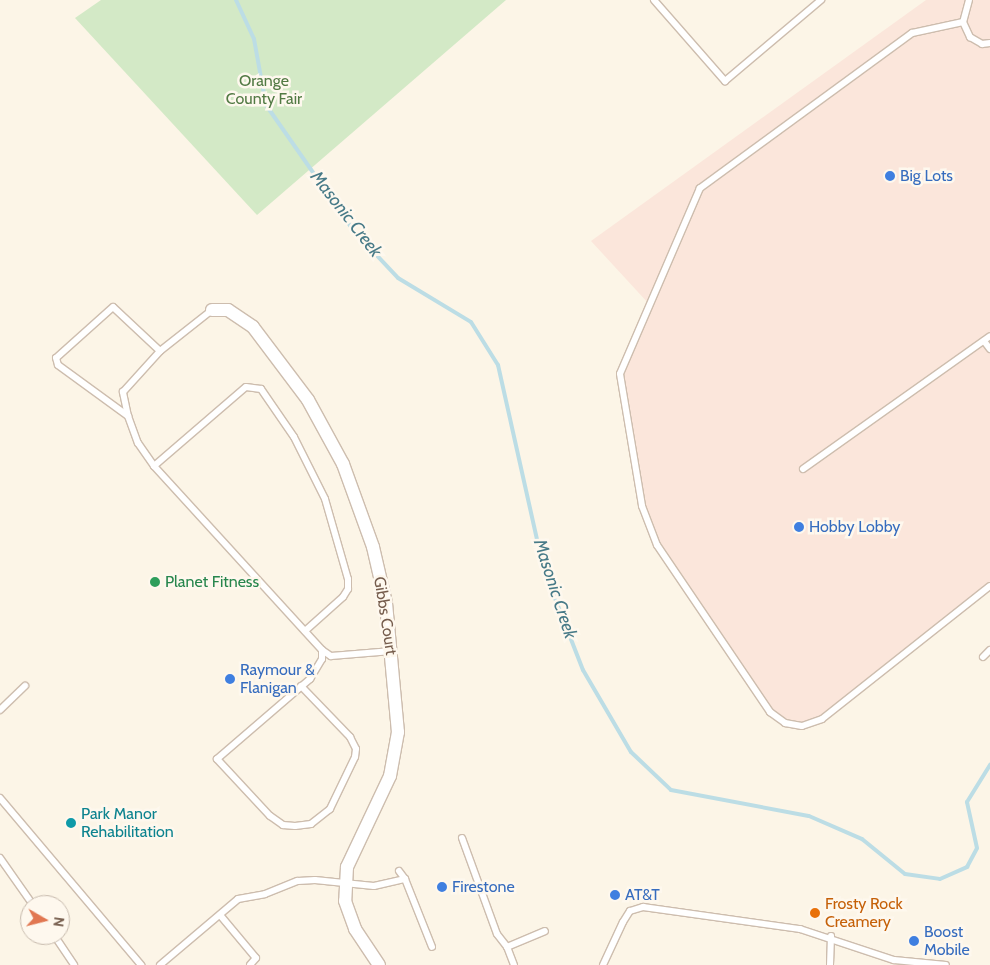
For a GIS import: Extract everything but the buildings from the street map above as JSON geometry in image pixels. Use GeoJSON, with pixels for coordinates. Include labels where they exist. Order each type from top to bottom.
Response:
{"type":"FeatureCollection","features":[{"type":"Feature","properties":{"kind":"street","name":"Gibbs Court"},"geometry":{"type":"LineString","coordinates":[[212,310],[228,310],[253,327],[288,369],[322,422],[343,464],[373,547],[386,603],[392,652],[398,732],[396,758],[347,867],[345,901],[348,915],[379,965]]}},
{"type":"Feature","properties":{"kind":"lane"},"geometry":{"type":"LineString","coordinates":[[654,0],[725,81],[821,0]]}},
{"type":"Feature","properties":{"kind":"lane"},"geometry":{"type":"LineString","coordinates":[[969,0],[963,22],[970,37],[982,44],[990,44]]}},
{"type":"Feature","properties":{"kind":"lane"},"geometry":{"type":"LineString","coordinates":[[963,22],[912,33],[700,188],[620,374],[642,506],[657,545],[770,712],[784,723],[802,726],[822,719],[990,586]]}},
{"type":"Feature","properties":{"kind":"lane"},"geometry":{"type":"LineString","coordinates":[[128,416],[58,365],[56,358],[113,307],[160,351]]}},
{"type":"Feature","properties":{"kind":"lane"},"geometry":{"type":"LineString","coordinates":[[212,310],[160,351],[123,392],[128,416],[138,443],[154,466],[322,650],[332,656],[392,652]]}},
{"type":"Feature","properties":{"kind":"lane"},"geometry":{"type":"LineString","coordinates":[[803,469],[990,336]]}},
{"type":"Feature","properties":{"kind":"lane"},"geometry":{"type":"LineString","coordinates":[[984,340],[990,349]]}},
{"type":"Feature","properties":{"kind":"lane"},"geometry":{"type":"LineString","coordinates":[[154,466],[246,387],[261,389],[294,437],[325,499],[348,579],[348,589],[343,597],[305,631]]}},
{"type":"Feature","properties":{"kind":"lane"},"geometry":{"type":"LineString","coordinates":[[301,686],[350,737],[356,749],[355,757],[330,809],[311,824],[283,825],[270,816],[217,759],[301,686],[322,659],[322,650]]}},
{"type":"Feature","properties":{"kind":"lane"},"geometry":{"type":"LineString","coordinates":[[983,658],[990,650]]}},
{"type":"Feature","properties":{"kind":"lane"},"geometry":{"type":"LineString","coordinates":[[0,710],[25,686]]}},
{"type":"Feature","properties":{"kind":"lane"},"geometry":{"type":"LineString","coordinates":[[0,798],[141,965]]}},
{"type":"Feature","properties":{"kind":"lane"},"geometry":{"type":"LineString","coordinates":[[462,838],[497,934],[507,947],[514,965]]}},
{"type":"Feature","properties":{"kind":"lane"},"geometry":{"type":"LineString","coordinates":[[0,858],[26,895]]}},
{"type":"Feature","properties":{"kind":"lane"},"geometry":{"type":"LineString","coordinates":[[400,871],[405,879],[432,947]]}},
{"type":"Feature","properties":{"kind":"lane"},"geometry":{"type":"LineString","coordinates":[[160,965],[238,899],[265,894],[298,881],[374,886],[405,879]]}},
{"type":"Feature","properties":{"kind":"lane"},"geometry":{"type":"LineString","coordinates":[[604,965],[630,911],[643,907],[800,929],[831,936],[894,960],[946,965]]}},
{"type":"Feature","properties":{"kind":"lane"},"geometry":{"type":"LineString","coordinates":[[220,915],[256,958],[250,965]]}},
{"type":"Feature","properties":{"kind":"lane"},"geometry":{"type":"LineString","coordinates":[[507,947],[545,931]]}},
{"type":"Feature","properties":{"kind":"lane"},"geometry":{"type":"LineString","coordinates":[[830,965],[831,936]]}},
{"type":"Feature","properties":{"kind":"lane"},"geometry":{"type":"LineString","coordinates":[[61,945],[74,965]]}},
{"type":"Feature","properties":{"kind":"shaded area"},"geometry":{"type":"Polygon","coordinates":[[[926,0],[990,0],[990,586],[822,719],[802,726],[776,718],[675,575],[642,506],[620,374],[649,304],[591,241],[926,0]]]}},
{"type":"Feature","properties":{"kind":"green space","name":"Orange County Fair"},"geometry":{"type":"Polygon","coordinates":[[[101,0],[506,0],[257,215],[75,18],[101,0]]]}},
{"type":"Feature","properties":{"kind":"waterway","name":"Masonic Creek"},"geometry":{"type":"LineString","coordinates":[[236,0],[254,39],[266,105],[354,231],[398,278],[471,322],[498,365],[544,570],[583,670],[631,752],[671,790],[809,816],[862,839],[905,874],[940,879],[967,867],[977,848],[967,802],[990,765]]}},
{"type":"Feature","properties":{"kind":"place","name":"Big Lots"},"geometry":{"type":"Point","coordinates":[890,176]}},
{"type":"Feature","properties":{"kind":"place","name":"Hobby Lobby"},"geometry":{"type":"Point","coordinates":[799,527]}},
{"type":"Feature","properties":{"kind":"place","name":"Planet Fitness"},"geometry":{"type":"Point","coordinates":[155,582]}},
{"type":"Feature","properties":{"kind":"place","name":"Raymour & Flanigan"},"geometry":{"type":"Point","coordinates":[230,679]}},
{"type":"Feature","properties":{"kind":"place","name":"Park Manor Rehabilitation"},"geometry":{"type":"Point","coordinates":[71,823]}},
{"type":"Feature","properties":{"kind":"place","name":"Firestone"},"geometry":{"type":"Point","coordinates":[442,887]}},
{"type":"Feature","properties":{"kind":"place","name":"AT&T"},"geometry":{"type":"Point","coordinates":[615,895]}},
{"type":"Feature","properties":{"kind":"place","name":"Frosty Rock Creamery"},"geometry":{"type":"Point","coordinates":[815,913]}},
{"type":"Feature","properties":{"kind":"place","name":"Boost Mobile"},"geometry":{"type":"Point","coordinates":[914,941]}}]}
